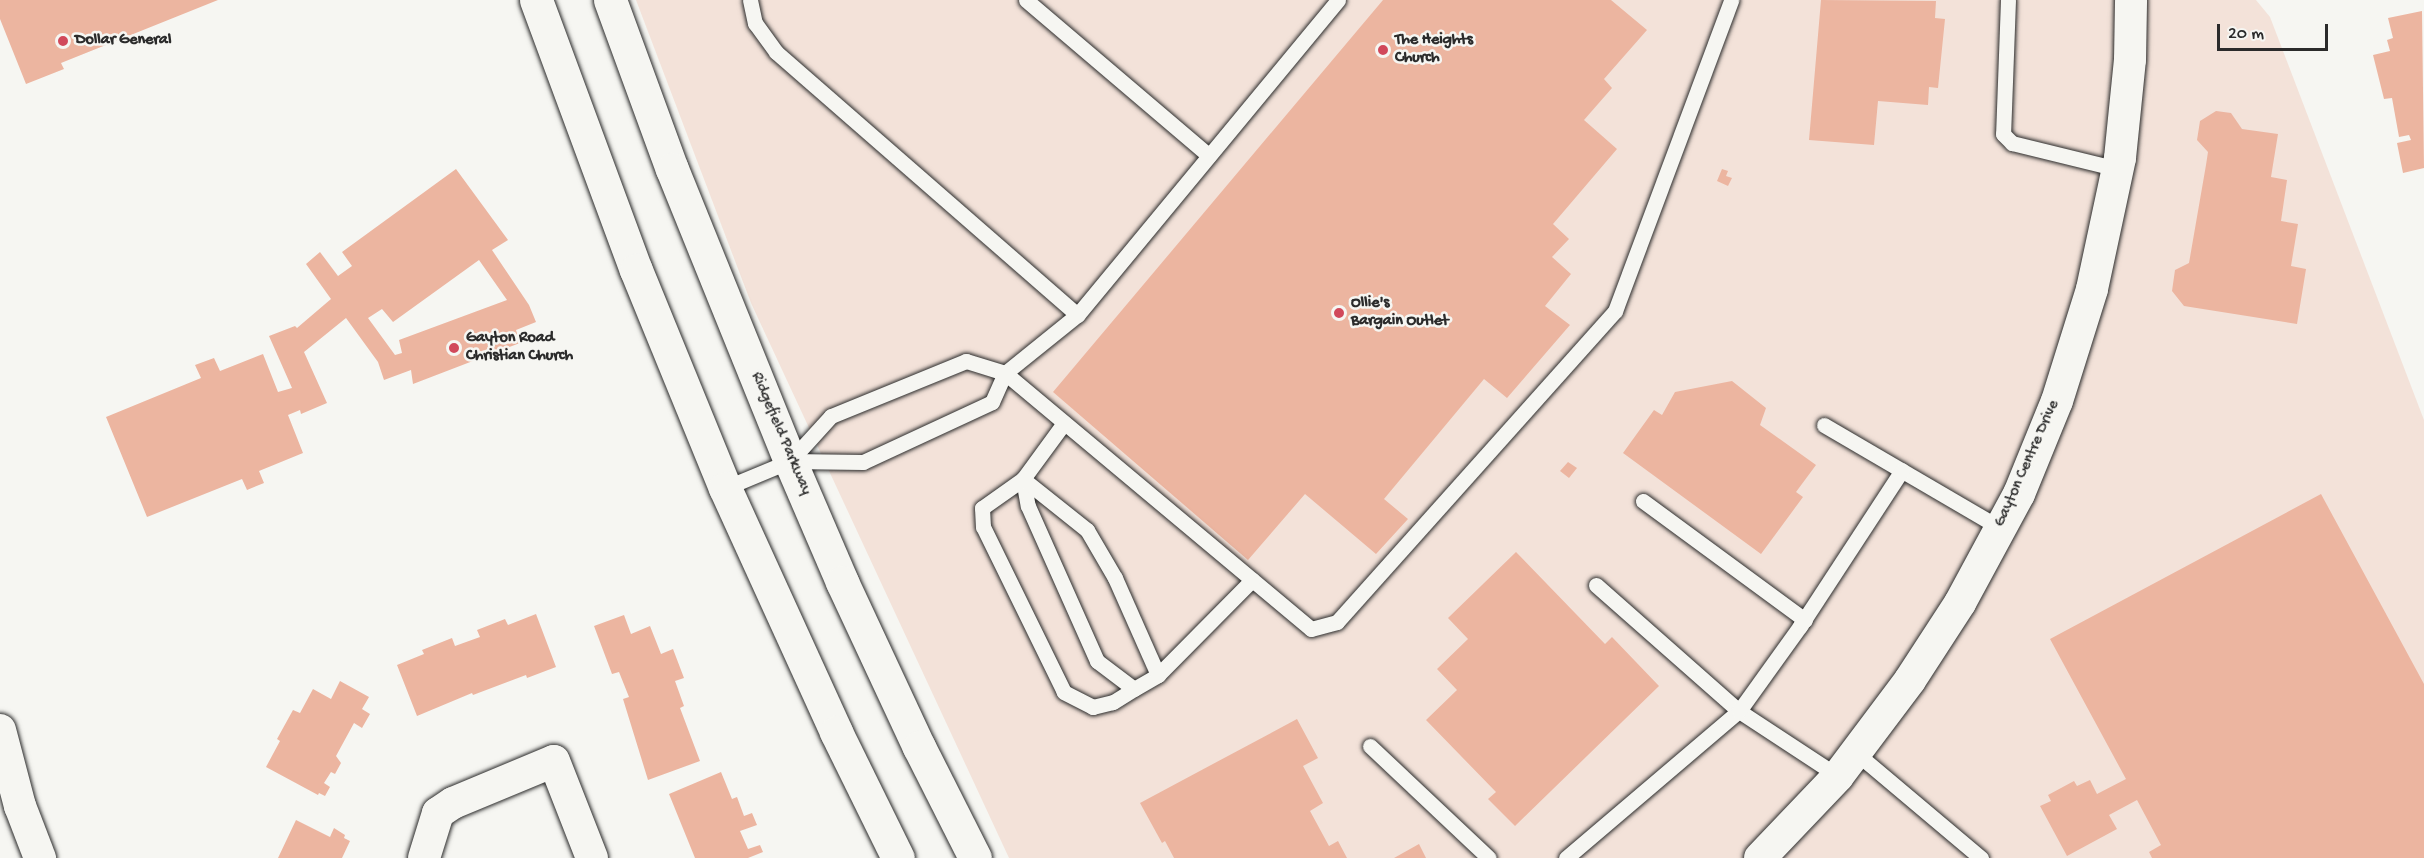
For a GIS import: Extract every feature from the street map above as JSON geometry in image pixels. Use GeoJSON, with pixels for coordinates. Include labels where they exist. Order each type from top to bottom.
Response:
{"type":"FeatureCollection","features":[{"type":"Feature","properties":{"kind":"main road"},"geometry":{"type":"LineString","coordinates":[[536,0],[632,260],[725,488],[836,732],[898,858]]}},
{"type":"Feature","properties":{"kind":"main road","name":"Ridgefield Parkway"},"geometry":{"type":"LineString","coordinates":[[610,0],[672,169],[790,461],[886,675],[975,858]]}},
{"type":"Feature","properties":{"kind":"street","name":"Gayton Centre Drive"},"geometry":{"type":"LineString","coordinates":[[1760,858],[1846,764],[1929,651],[1960,603],[2019,494],[2057,401],[2092,289],[2118,169],[2130,60],[2131,0]]}},
{"type":"Feature","properties":{"kind":"street"},"geometry":{"type":"LineString","coordinates":[[0,730],[20,806],[40,858]]}},
{"type":"Feature","properties":{"kind":"street"},"geometry":{"type":"LineString","coordinates":[[424,858],[438,813],[453,803],[554,762],[592,858]]}},
{"type":"Feature","properties":{"kind":"lane"},"geometry":{"type":"LineString","coordinates":[[750,0],[755,23],[776,52],[1077,315]]}},
{"type":"Feature","properties":{"kind":"lane"},"geometry":{"type":"LineString","coordinates":[[1026,0],[1209,156]]}},
{"type":"Feature","properties":{"kind":"lane"},"geometry":{"type":"LineString","coordinates":[[725,488],[790,461],[863,462],[992,402],[1005,374],[1077,315],[1338,0]]}},
{"type":"Feature","properties":{"kind":"lane"},"geometry":{"type":"LineString","coordinates":[[790,461],[831,416],[966,361],[1005,374],[1311,629],[1337,622],[1615,311],[1731,0]]}},
{"type":"Feature","properties":{"kind":"lane"},"geometry":{"type":"LineString","coordinates":[[2008,0],[2003,134],[2012,143],[2118,169]]}},
{"type":"Feature","properties":{"kind":"lane"},"geometry":{"type":"LineString","coordinates":[[1064,423],[1023,479],[982,508],[983,527],[1064,692],[1093,707],[1113,702],[1158,675],[1252,579]]}},
{"type":"Feature","properties":{"kind":"lane"},"geometry":{"type":"LineString","coordinates":[[1824,425],[2000,528]]}},
{"type":"Feature","properties":{"kind":"lane"},"geometry":{"type":"LineString","coordinates":[[1566,858],[1739,711],[1804,620],[1902,470]]}},
{"type":"Feature","properties":{"kind":"lane"},"geometry":{"type":"LineString","coordinates":[[1023,479],[1087,530],[1114,578],[1158,675]]}},
{"type":"Feature","properties":{"kind":"lane"},"geometry":{"type":"LineString","coordinates":[[1023,479],[1028,506],[1097,661],[1134,689]]}},
{"type":"Feature","properties":{"kind":"lane"},"geometry":{"type":"LineString","coordinates":[[1643,501],[1804,620]]}},
{"type":"Feature","properties":{"kind":"lane"},"geometry":{"type":"LineString","coordinates":[[1596,585],[1739,711],[1846,764],[1981,858]]}},
{"type":"Feature","properties":{"kind":"lane"},"geometry":{"type":"LineString","coordinates":[[1370,746],[1489,858]]}},
{"type":"Feature","properties":{"kind":"shaded area"},"geometry":{"type":"Polygon","coordinates":[[[636,0],[2256,0],[2270,17],[2424,420],[2424,858],[1009,858],[751,303],[636,0]]]}},
{"type":"Feature","properties":{"kind":"building","name":"Dollar General"},"geometry":{"type":"Polygon","coordinates":[[[0,0],[218,0],[61,63],[64,69],[26,84],[0,19],[0,0]]]}},
{"type":"Feature","properties":{"kind":"building"},"geometry":{"type":"Polygon","coordinates":[[[1383,0],[1611,0],[1647,30],[1604,79],[1612,88],[1584,120],[1617,149],[1553,224],[1569,239],[1552,257],[1571,274],[1545,306],[1570,325],[1507,398],[1484,379],[1384,499],[1408,519],[1376,554],[1305,494],[1248,560],[1053,392],[1383,0]]]}},
{"type":"Feature","properties":{"kind":"building"},"geometry":{"type":"Polygon","coordinates":[[[1821,0],[1936,1],[1935,18],[1945,19],[1938,88],[1929,87],[1928,105],[1878,101],[1874,145],[1809,140],[1821,0]]]}},
{"type":"Feature","properties":{"kind":"building"},"geometry":{"type":"Polygon","coordinates":[[[2422,11],[2424,168],[2403,173],[2397,143],[2411,140],[2409,135],[2399,137],[2392,98],[2384,99],[2373,55],[2390,51],[2387,40],[2393,38],[2388,18],[2422,11]]]}},
{"type":"Feature","properties":{"kind":"building"},"geometry":{"type":"Polygon","coordinates":[[[2216,111],[2231,113],[2242,129],[2278,134],[2271,177],[2287,180],[2281,221],[2298,224],[2291,266],[2306,269],[2297,324],[2184,306],[2172,291],[2175,270],[2189,263],[2206,165],[2208,152],[2197,140],[2200,121],[2216,111]]]}},
{"type":"Feature","properties":{"kind":"building","name":"Gayton Road Christian Church"},"geometry":{"type":"Polygon","coordinates":[[[456,169],[508,240],[492,250],[529,305],[536,322],[516,330],[520,343],[413,384],[411,370],[384,380],[378,362],[346,318],[304,352],[327,403],[301,414],[300,410],[288,415],[303,453],[259,471],[264,483],[247,490],[242,479],[147,517],[106,417],[201,378],[195,365],[214,358],[220,371],[263,354],[278,392],[292,388],[269,336],[295,326],[297,328],[331,299],[306,264],[320,252],[338,276],[352,266],[342,252],[456,169]],[[479,260],[393,322],[382,309],[368,318],[395,355],[402,353],[399,340],[507,300],[479,260]]]}},
{"type":"Feature","properties":{"kind":"building"},"geometry":{"type":"Polygon","coordinates":[[[1722,169],[1728,171],[1726,176],[1732,178],[1728,186],[1717,181],[1722,169]]]}},
{"type":"Feature","properties":{"kind":"building"},"geometry":{"type":"Polygon","coordinates":[[[1732,381],[1766,408],[1760,425],[1816,465],[1796,492],[1803,497],[1761,554],[1623,453],[1654,410],[1662,415],[1675,392],[1732,381]]]}},
{"type":"Feature","properties":{"kind":"building"},"geometry":{"type":"Polygon","coordinates":[[[1568,462],[1577,468],[1569,478],[1560,471],[1568,462]]]}},
{"type":"Feature","properties":{"kind":"building"},"geometry":{"type":"Polygon","coordinates":[[[2321,494],[2424,684],[2424,858],[2152,858],[2149,852],[2161,845],[2137,800],[2109,815],[2117,829],[2067,856],[2040,806],[2051,801],[2048,795],[2074,781],[2077,786],[2090,780],[2097,794],[2126,779],[2050,639],[2321,494]]]}},
{"type":"Feature","properties":{"kind":"building"},"geometry":{"type":"Polygon","coordinates":[[[1516,552],[1605,644],[1612,637],[1659,686],[1515,826],[1488,799],[1496,792],[1426,720],[1457,690],[1437,669],[1468,639],[1448,618],[1516,552]]]}},
{"type":"Feature","properties":{"kind":"building"},"geometry":{"type":"Polygon","coordinates":[[[536,614],[556,667],[527,678],[526,675],[473,695],[472,693],[417,716],[397,665],[424,654],[422,650],[452,638],[455,646],[480,637],[477,630],[505,619],[508,625],[536,614]]]}},
{"type":"Feature","properties":{"kind":"building"},"geometry":{"type":"Polygon","coordinates":[[[624,615],[631,634],[650,626],[661,654],[673,649],[684,678],[675,681],[684,706],[680,708],[700,761],[648,780],[623,699],[629,697],[619,672],[612,674],[594,626],[624,615]]]}},
{"type":"Feature","properties":{"kind":"building"},"geometry":{"type":"Polygon","coordinates":[[[340,681],[369,697],[362,709],[370,714],[362,728],[354,723],[336,756],[341,763],[335,774],[331,772],[324,783],[330,787],[325,796],[319,793],[318,795],[266,767],[280,741],[277,739],[293,710],[300,713],[313,689],[331,699],[340,681]]]}},
{"type":"Feature","properties":{"kind":"building"},"geometry":{"type":"Polygon","coordinates":[[[1297,719],[1318,758],[1303,766],[1323,803],[1310,811],[1329,846],[1338,841],[1347,858],[1174,858],[1165,841],[1162,843],[1140,803],[1297,719]]]}},
{"type":"Feature","properties":{"kind":"building"},"geometry":{"type":"Polygon","coordinates":[[[721,772],[732,799],[737,797],[744,816],[752,813],[757,825],[740,831],[748,849],[760,845],[763,852],[748,858],[695,858],[669,794],[721,772]]]}},
{"type":"Feature","properties":{"kind":"building"},"geometry":{"type":"Polygon","coordinates":[[[296,820],[330,837],[334,828],[345,835],[344,838],[350,841],[342,858],[278,858],[296,820]]]}},
{"type":"Feature","properties":{"kind":"building"},"geometry":{"type":"Polygon","coordinates":[[[1419,844],[1426,858],[1394,858],[1419,844]]]}},
{"type":"Feature","properties":{"kind":"place","name":"Dollar General"},"geometry":{"type":"Point","coordinates":[63,41]}},
{"type":"Feature","properties":{"kind":"place","name":"The Heights Church"},"geometry":{"type":"Point","coordinates":[1383,50]}},
{"type":"Feature","properties":{"kind":"place","name":"Ollie's Bargain Outlet"},"geometry":{"type":"Point","coordinates":[1339,313]}},
{"type":"Feature","properties":{"kind":"place","name":"Gayton Road Christian Church"},"geometry":{"type":"Point","coordinates":[454,348]}}]}
